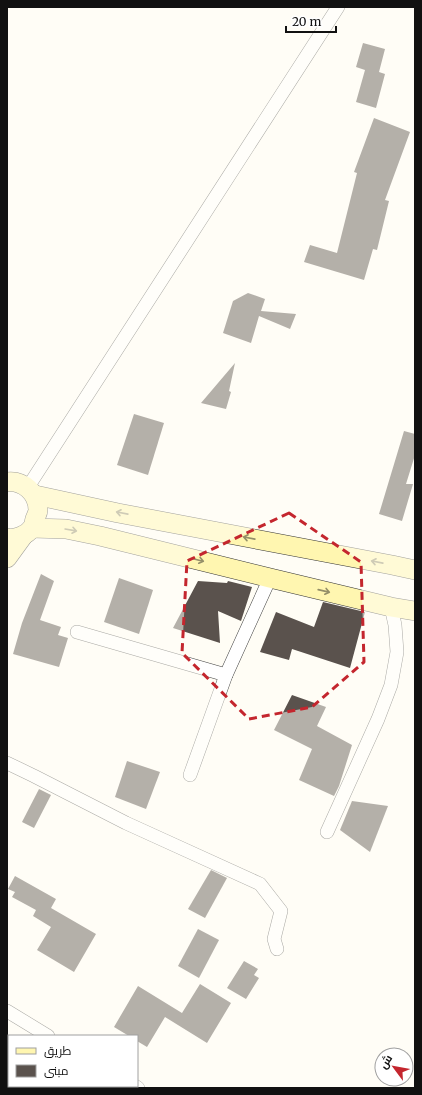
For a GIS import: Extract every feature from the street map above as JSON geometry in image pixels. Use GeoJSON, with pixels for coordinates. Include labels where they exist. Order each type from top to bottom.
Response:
{"type":"FeatureCollection","features":[{"type":"Feature","properties":{"kind":"main road"},"geometry":{"type":"LineString","coordinates":[[7,482],[17,482],[31,491],[118,513],[415,570]]}},
{"type":"Feature","properties":{"kind":"main road"},"geometry":{"type":"LineString","coordinates":[[7,558],[21,534],[38,510],[31,491]]}},
{"type":"Feature","properties":{"kind":"main road"},"geometry":{"type":"LineString","coordinates":[[21,534],[66,529],[391,607],[415,611]]}},
{"type":"Feature","properties":{"kind":"street"},"geometry":{"type":"LineString","coordinates":[[31,491],[338,7]]}},
{"type":"Feature","properties":{"kind":"street"},"geometry":{"type":"LineString","coordinates":[[190,775],[226,675],[270,578]]}},
{"type":"Feature","properties":{"kind":"street"},"geometry":{"type":"LineString","coordinates":[[327,832],[378,719],[391,686],[397,652],[395,625],[391,607]]}},
{"type":"Feature","properties":{"kind":"street"},"geometry":{"type":"LineString","coordinates":[[78,632],[226,675]]}},
{"type":"Feature","properties":{"kind":"street"},"geometry":{"type":"LineString","coordinates":[[7,763],[126,823],[260,884],[281,911],[274,938],[277,949]]}},
{"type":"Feature","properties":{"kind":"street"},"geometry":{"type":"LineString","coordinates":[[7,1011],[46,1035]]}},
{"type":"Feature","properties":{"kind":"highlighted area"},"geometry":{"type":"Polygon","coordinates":[[[289,513],[361,562],[364,662],[312,707],[249,719],[182,653],[187,561],[289,513]]]}},
{"type":"Feature","properties":{"kind":"building"},"geometry":{"type":"Polygon","coordinates":[[[363,43],[385,49],[379,72],[385,74],[376,108],[356,102],[365,70],[356,67],[363,43]]]}},
{"type":"Feature","properties":{"kind":"building"},"geometry":{"type":"Polygon","coordinates":[[[374,118],[410,132],[385,200],[389,201],[377,250],[373,249],[364,280],[304,262],[310,245],[337,253],[357,173],[354,172],[374,118]]]}},
{"type":"Feature","properties":{"kind":"building"},"geometry":{"type":"Polygon","coordinates":[[[248,293],[265,299],[261,311],[296,314],[290,329],[259,316],[251,343],[223,333],[233,301],[248,293]]]}},
{"type":"Feature","properties":{"kind":"building"},"geometry":{"type":"Polygon","coordinates":[[[235,363],[229,391],[231,392],[226,409],[201,403],[235,363]]]}},
{"type":"Feature","properties":{"kind":"building"},"geometry":{"type":"Polygon","coordinates":[[[134,414],[164,423],[148,475],[117,465],[134,414]]]}},
{"type":"Feature","properties":{"kind":"building"},"geometry":{"type":"Polygon","coordinates":[[[404,431],[415,434],[415,455],[406,484],[413,484],[402,521],[379,514],[404,431]]]}},
{"type":"Feature","properties":{"kind":"building"},"geometry":{"type":"Polygon","coordinates":[[[41,574],[54,581],[40,620],[61,627],[58,635],[68,638],[59,667],[13,654],[22,623],[41,574]]]}},
{"type":"Feature","properties":{"kind":"building"},"geometry":{"type":"Polygon","coordinates":[[[119,578],[153,590],[139,634],[104,622],[119,578]]]}},
{"type":"Feature","properties":{"kind":"building"},"geometry":{"type":"Polygon","coordinates":[[[198,581],[227,583],[228,581],[252,587],[241,621],[218,611],[220,643],[173,628],[198,581]]]}},
{"type":"Feature","properties":{"kind":"building"},"geometry":{"type":"Polygon","coordinates":[[[323,602],[365,612],[350,668],[292,649],[289,660],[260,652],[276,612],[314,627],[323,602]]]}},
{"type":"Feature","properties":{"kind":"building"},"geometry":{"type":"Polygon","coordinates":[[[292,695],[326,707],[317,726],[352,745],[339,786],[334,796],[299,780],[312,749],[274,730],[292,695]]]}},
{"type":"Feature","properties":{"kind":"building"},"geometry":{"type":"Polygon","coordinates":[[[127,761],[160,772],[146,809],[115,797],[127,761]]]}},
{"type":"Feature","properties":{"kind":"building"},"geometry":{"type":"Polygon","coordinates":[[[39,789],[51,795],[34,828],[22,822],[39,789]]]}},
{"type":"Feature","properties":{"kind":"building"},"geometry":{"type":"Polygon","coordinates":[[[352,801],[388,806],[370,852],[340,830],[352,801]]]}},
{"type":"Feature","properties":{"kind":"building"},"geometry":{"type":"Polygon","coordinates":[[[211,870],[227,878],[205,918],[188,909],[211,870]]]}},
{"type":"Feature","properties":{"kind":"building"},"geometry":{"type":"Polygon","coordinates":[[[15,876],[56,899],[51,908],[96,934],[74,972],[37,950],[51,927],[33,916],[36,910],[12,897],[15,892],[8,889],[15,876]]]}},
{"type":"Feature","properties":{"kind":"building"},"geometry":{"type":"Polygon","coordinates":[[[198,929],[219,940],[199,978],[178,966],[198,929]]]}},
{"type":"Feature","properties":{"kind":"building"},"geometry":{"type":"Polygon","coordinates":[[[244,961],[258,969],[254,975],[259,978],[246,999],[227,988],[244,961]]]}},
{"type":"Feature","properties":{"kind":"building"},"geometry":{"type":"Polygon","coordinates":[[[200,984],[231,1003],[207,1043],[165,1017],[147,1047],[138,1042],[138,1035],[127,1035],[114,1027],[138,986],[182,1013],[200,984]]]}}]}
